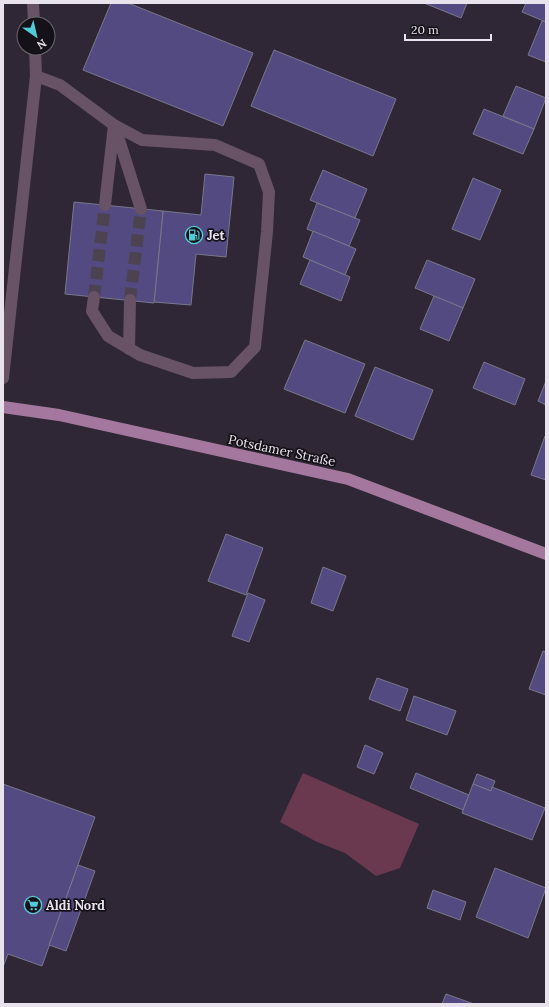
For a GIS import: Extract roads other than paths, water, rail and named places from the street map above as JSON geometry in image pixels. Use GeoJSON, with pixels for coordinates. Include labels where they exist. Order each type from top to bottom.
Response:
{"type":"FeatureCollection","features":[{"type":"Feature","properties":{"kind":"main road","name":"Potsdamer Straße"},"geometry":{"type":"LineString","coordinates":[[3,407],[59,415],[348,479],[546,554]]}},
{"type":"Feature","properties":{"kind":"street"},"geometry":{"type":"LineString","coordinates":[[34,3],[34,16]]}},
{"type":"Feature","properties":{"kind":"street"},"geometry":{"type":"LineString","coordinates":[[3,378],[36,76],[35,56]]}},
{"type":"Feature","properties":{"kind":"street"},"geometry":{"type":"LineString","coordinates":[[36,76],[60,85],[114,125],[142,140],[215,145],[259,164],[269,192],[267,232],[256,347],[231,372],[194,373],[140,355],[108,336],[92,311],[94,297]]}},
{"type":"Feature","properties":{"kind":"street"},"geometry":{"type":"LineString","coordinates":[[105,205],[114,125]]}},
{"type":"Feature","properties":{"kind":"street"},"geometry":{"type":"LineString","coordinates":[[114,125],[141,209]]}},
{"type":"Feature","properties":{"kind":"street"},"geometry":{"type":"LineString","coordinates":[[130,300],[130,349]]}},
{"type":"Feature","properties":{"kind":"tunnel"},"geometry":{"type":"LineString","coordinates":[[94,297],[105,205]]}},
{"type":"Feature","properties":{"kind":"tunnel"},"geometry":{"type":"LineString","coordinates":[[130,300],[141,209]]}},
{"type":"Feature","properties":{"kind":"place","name":"Jet"},"geometry":{"type":"Point","coordinates":[194,235]}},
{"type":"Feature","properties":{"kind":"place","name":"Aldi Nord"},"geometry":{"type":"Point","coordinates":[33,905]}}]}
